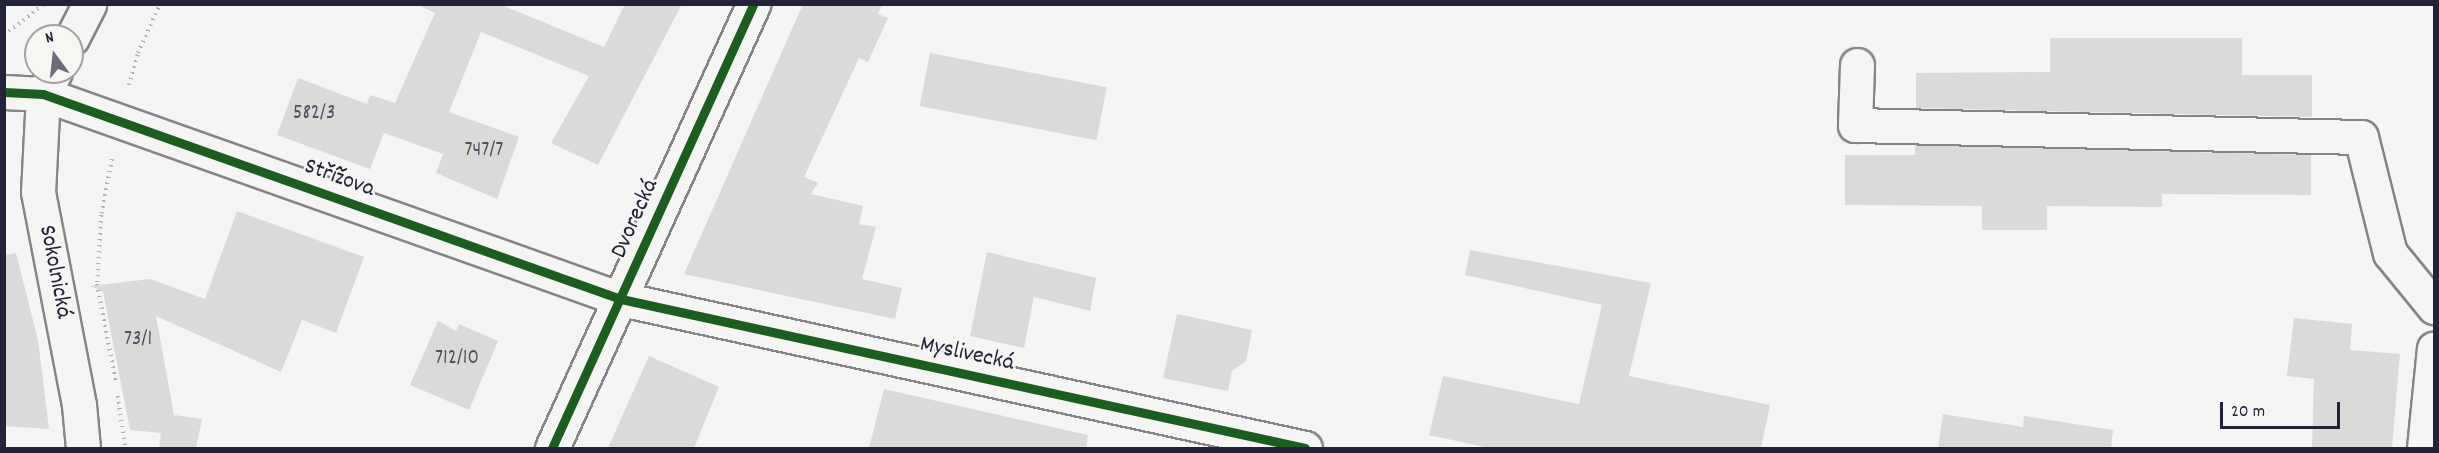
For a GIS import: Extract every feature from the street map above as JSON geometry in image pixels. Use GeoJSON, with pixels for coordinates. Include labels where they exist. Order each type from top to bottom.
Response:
{"type":"FeatureCollection","features":[{"type":"Feature","properties":{"kind":"street"},"geometry":{"type":"LineString","coordinates":[[79,24],[89,4]]}},
{"type":"Feature","properties":{"kind":"street","name":"Dvorecká"},"geometry":{"type":"LineString","coordinates":[[552,448],[753,4]]}},
{"type":"Feature","properties":{"kind":"street"},"geometry":{"type":"LineString","coordinates":[[1857,65],[1855,125],[2361,137],[2390,253],[2434,308]]}},
{"type":"Feature","properties":{"kind":"street","name":"Střížova"},"geometry":{"type":"LineString","coordinates":[[4,92],[44,84]]}},
{"type":"Feature","properties":{"kind":"street","name":"Sokolnická"},"geometry":{"type":"LineString","coordinates":[[49,84],[38,192],[80,405],[83,448]]}},
{"type":"Feature","properties":{"kind":"street","name":"Střížova"},"geometry":{"type":"LineString","coordinates":[[51,84],[119,121],[621,299]]}},
{"type":"Feature","properties":{"kind":"street","name":"Myslivecká"},"geometry":{"type":"LineString","coordinates":[[621,299],[1305,448]]}},
{"type":"Feature","properties":{"kind":"street"},"geometry":{"type":"LineString","coordinates":[[2424,448],[2434,348]]}},
{"type":"Feature","properties":{"kind":"path"},"geometry":{"type":"LineString","coordinates":[[4,35],[44,4]]}},
{"type":"Feature","properties":{"kind":"path"},"geometry":{"type":"LineString","coordinates":[[125,448],[126,433],[97,284],[101,215],[119,121],[138,53],[160,4]]}},
{"type":"Feature","properties":{"kind":"building"},"geometry":{"type":"Polygon","coordinates":[[[416,4],[499,4],[604,47],[625,4],[682,4],[598,165],[551,143],[589,76],[481,32],[449,112],[519,137],[497,199],[436,173],[443,154],[384,133],[370,169],[277,135],[298,78],[367,104],[370,95],[395,103],[435,13],[416,4]]]}},
{"type":"Feature","properties":{"kind":"building"},"geometry":{"type":"Polygon","coordinates":[[[803,4],[882,4],[878,14],[888,18],[868,62],[859,58],[804,177],[818,183],[811,194],[863,206],[859,224],[876,227],[862,279],[902,288],[895,319],[684,274],[803,4]]]}},
{"type":"Feature","properties":{"kind":"building"},"geometry":{"type":"Polygon","coordinates":[[[2050,38],[2242,38],[2242,75],[2312,75],[2312,117],[1916,108],[1916,73],[2050,72],[2050,38]]]}},
{"type":"Feature","properties":{"kind":"building"},"geometry":{"type":"Polygon","coordinates":[[[930,53],[1107,87],[1096,140],[920,106],[930,53]]]}},
{"type":"Feature","properties":{"kind":"building"},"geometry":{"type":"Polygon","coordinates":[[[1915,145],[2311,155],[2311,195],[2162,194],[2162,207],[2047,206],[2047,230],[1982,230],[1982,206],[1845,205],[1845,155],[1915,155],[1915,145]]]}},
{"type":"Feature","properties":{"kind":"building"},"geometry":{"type":"Polygon","coordinates":[[[237,211],[364,257],[336,333],[302,320],[281,372],[156,316],[174,415],[202,419],[196,448],[159,448],[161,433],[130,430],[103,292],[90,286],[150,279],[205,299],[237,211]]]}},
{"type":"Feature","properties":{"kind":"building"},"geometry":{"type":"Polygon","coordinates":[[[1470,250],[1651,283],[1629,376],[1770,405],[1761,448],[1489,448],[1429,435],[1443,376],[1579,404],[1602,305],[1465,275],[1470,250]]]}},
{"type":"Feature","properties":{"kind":"building"},"geometry":{"type":"Polygon","coordinates":[[[987,252],[1096,278],[1090,311],[1034,297],[1024,348],[970,336],[987,252]]]}},
{"type":"Feature","properties":{"kind":"building"},"geometry":{"type":"Polygon","coordinates":[[[16,253],[38,340],[49,429],[4,426],[4,255],[16,253]]]}},
{"type":"Feature","properties":{"kind":"building"},"geometry":{"type":"Polygon","coordinates":[[[1177,314],[1252,330],[1246,361],[1232,371],[1228,391],[1163,378],[1177,314]]]}},
{"type":"Feature","properties":{"kind":"building"},"geometry":{"type":"Polygon","coordinates":[[[2294,318],[2352,324],[2350,350],[2400,354],[2392,448],[2312,448],[2314,379],[2287,376],[2294,318]]]}},
{"type":"Feature","properties":{"kind":"building"},"geometry":{"type":"Polygon","coordinates":[[[438,321],[456,331],[459,324],[498,341],[469,410],[410,385],[438,321]]]}},
{"type":"Feature","properties":{"kind":"building"},"geometry":{"type":"Polygon","coordinates":[[[649,356],[719,387],[694,448],[608,448],[649,356]]]}},
{"type":"Feature","properties":{"kind":"building"},"geometry":{"type":"Polygon","coordinates":[[[884,389],[1088,435],[1086,448],[869,448],[884,389]]]}},
{"type":"Feature","properties":{"kind":"building"},"geometry":{"type":"Polygon","coordinates":[[[1943,414],[2023,427],[2024,416],[2113,430],[2111,448],[1938,448],[1943,414]]]}},
{"type":"Feature","properties":{"kind":"cycle path"},"geometry":{"type":"LineString","coordinates":[[552,448],[753,4]]}},
{"type":"Feature","properties":{"kind":"cycle path"},"geometry":{"type":"LineString","coordinates":[[4,92],[43,94],[621,299],[1305,448]]}}]}
